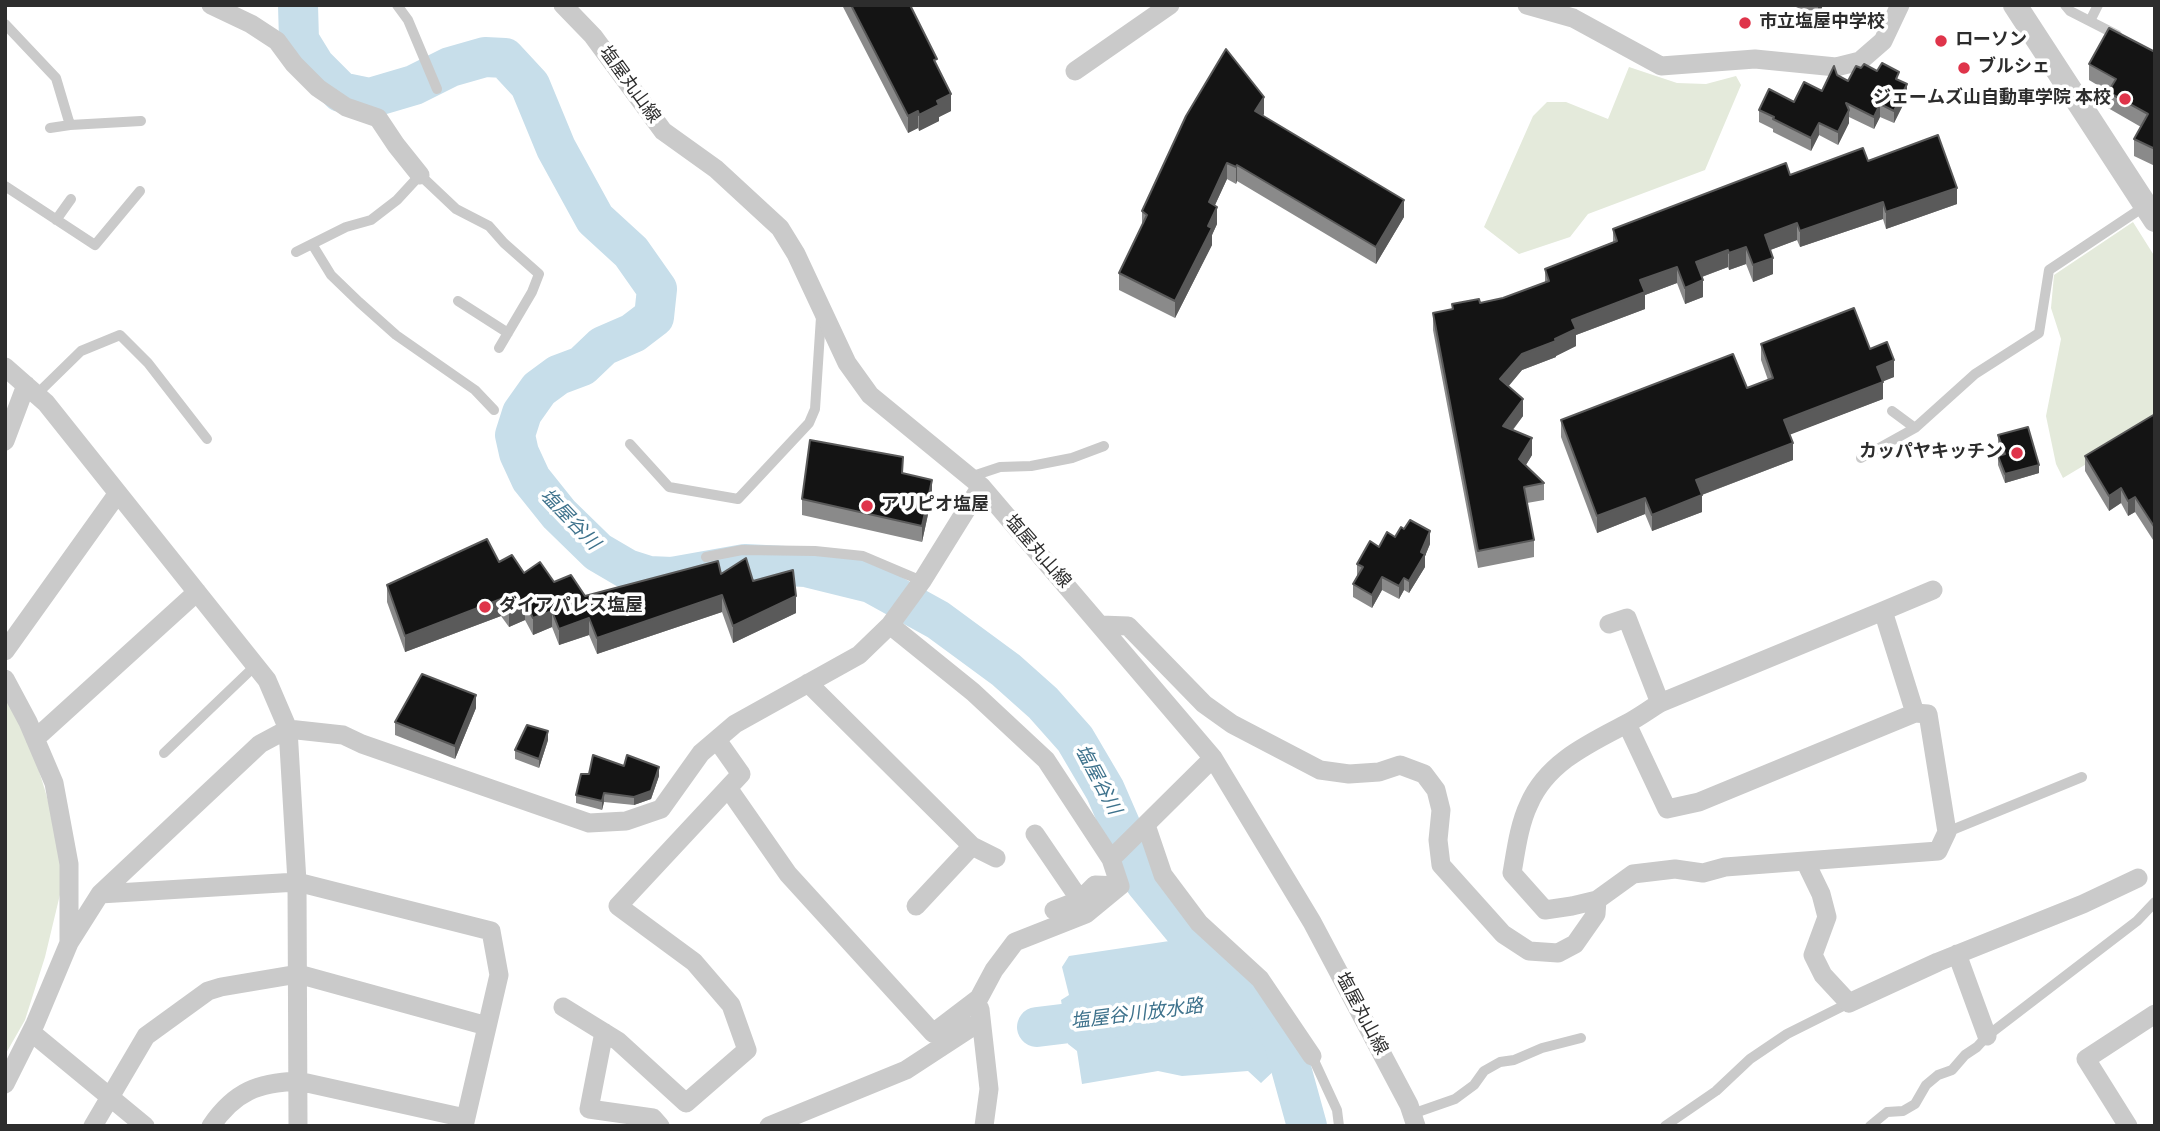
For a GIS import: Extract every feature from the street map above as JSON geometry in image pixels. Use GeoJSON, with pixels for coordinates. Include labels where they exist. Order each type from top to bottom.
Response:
{"type":"FeatureCollection","features":[{"type":"Feature","properties":{"kind":"street"},"geometry":{"type":"LineString","coordinates":[[211,5],[251,24],[277,41],[294,64],[318,88],[346,107],[378,118],[420,175]]}},
{"type":"Feature","properties":{"kind":"street","name":"塩屋丸山線"},"geometry":{"type":"LineString","coordinates":[[563,5],[593,36],[663,131],[716,169],[780,228],[796,254],[847,363],[870,395],[975,482],[1213,758],[1312,922],[1410,1118]]}},
{"type":"Feature","properties":{"kind":"street"},"geometry":{"type":"LineString","coordinates":[[1075,71],[1170,5]]}},
{"type":"Feature","properties":{"kind":"street"},"geometry":{"type":"LineString","coordinates":[[1527,5],[1573,18],[1661,66],[1755,59],[1836,67],[1860,61],[1883,41],[1900,5]]}},
{"type":"Feature","properties":{"kind":"street"},"geometry":{"type":"LineString","coordinates":[[2015,5],[2150,213]]}},
{"type":"Feature","properties":{"kind":"street"},"geometry":{"type":"LineString","coordinates":[[5,367],[46,402],[267,680],[288,729],[297,882],[298,1126]]}},
{"type":"Feature","properties":{"kind":"street"},"geometry":{"type":"LineString","coordinates":[[5,441],[32,390]]}},
{"type":"Feature","properties":{"kind":"street"},"geometry":{"type":"LineString","coordinates":[[5,1084],[31,1032],[69,943],[100,894],[260,744],[288,729],[343,735],[589,823],[626,821],[662,808],[701,753],[735,724],[859,654],[890,625],[922,581],[975,482]]}},
{"type":"Feature","properties":{"kind":"street"},"geometry":{"type":"LineString","coordinates":[[5,651],[118,493]]}},
{"type":"Feature","properties":{"kind":"street"},"geometry":{"type":"LineString","coordinates":[[1627,724],[1667,810],[1699,802],[1915,713],[1928,714],[1947,832],[1938,851],[1725,867],[1703,873],[1675,869],[1633,874],[1597,900],[1545,910],[1512,873],[1517,843],[1529,803],[1551,772],[1581,747],[1627,724],[1660,703],[1933,590]]}},
{"type":"Feature","properties":{"kind":"street"},"geometry":{"type":"LineString","coordinates":[[35,739],[197,592]]}},
{"type":"Feature","properties":{"kind":"street"},"geometry":{"type":"LineString","coordinates":[[1883,611],[1915,713]]}},
{"type":"Feature","properties":{"kind":"street"},"geometry":{"type":"LineString","coordinates":[[1609,624],[1627,618],[1660,703]]}},
{"type":"Feature","properties":{"kind":"street"},"geometry":{"type":"LineString","coordinates":[[890,625],[973,692],[1046,760],[1117,853],[1121,886]]}},
{"type":"Feature","properties":{"kind":"street"},"geometry":{"type":"LineString","coordinates":[[1101,625],[1128,626],[1204,704],[1232,724],[1320,770],[1349,774],[1380,772],[1400,765],[1424,774],[1436,790],[1441,810],[1438,840],[1441,865],[1503,934],[1529,951],[1558,953],[1575,944],[1596,914],[1597,900]]}},
{"type":"Feature","properties":{"kind":"street"},"geometry":{"type":"LineString","coordinates":[[5,679],[54,783],[69,864],[69,943]]}},
{"type":"Feature","properties":{"kind":"street"},"geometry":{"type":"LineString","coordinates":[[808,683],[972,846],[996,858]]}},
{"type":"Feature","properties":{"kind":"street"},"geometry":{"type":"LineString","coordinates":[[563,1007],[618,1041],[686,1103],[747,1050],[731,1004],[694,962],[618,906],[741,774],[717,740]]}},
{"type":"Feature","properties":{"kind":"street"},"geometry":{"type":"LineString","coordinates":[[1117,853],[1213,758]]}},
{"type":"Feature","properties":{"kind":"street"},"geometry":{"type":"LineString","coordinates":[[728,788],[788,874],[933,1033],[979,998],[994,970],[1015,942],[1086,914],[1121,886]]}},
{"type":"Feature","properties":{"kind":"street"},"geometry":{"type":"LineString","coordinates":[[1146,825],[1163,875],[1199,923],[1260,979],[1312,1056]]}},
{"type":"Feature","properties":{"kind":"street"},"geometry":{"type":"LineString","coordinates":[[1035,834],[1080,900]]}},
{"type":"Feature","properties":{"kind":"street"},"geometry":{"type":"LineString","coordinates":[[916,906],[972,846]]}},
{"type":"Feature","properties":{"kind":"street"},"geometry":{"type":"LineString","coordinates":[[1805,861],[1821,894],[1827,917],[1813,955],[1823,975],[1849,1003],[2138,878]]}},
{"type":"Feature","properties":{"kind":"street"},"geometry":{"type":"LineString","coordinates":[[100,894],[297,882],[491,931],[499,975],[465,1122],[298,1081],[273,1082],[242,1093],[221,1111],[211,1126]]}},
{"type":"Feature","properties":{"kind":"street"},"geometry":{"type":"LineString","coordinates":[[1054,910],[1080,900],[1095,885],[1121,886]]}},
{"type":"Feature","properties":{"kind":"street"},"geometry":{"type":"LineString","coordinates":[[1957,954],[1987,1036]]}},
{"type":"Feature","properties":{"kind":"street"},"geometry":{"type":"LineString","coordinates":[[93,1126],[146,1036],[208,990],[298,975],[487,1026]]}},
{"type":"Feature","properties":{"kind":"street"},"geometry":{"type":"LineString","coordinates":[[979,998],[989,1089],[984,1126]]}},
{"type":"Feature","properties":{"kind":"street"},"geometry":{"type":"LineString","coordinates":[[2129,1126],[2086,1059],[2155,1014]]}},
{"type":"Feature","properties":{"kind":"street"},"geometry":{"type":"LineString","coordinates":[[769,1126],[906,1070],[981,1021]]}},
{"type":"Feature","properties":{"kind":"street"},"geometry":{"type":"LineString","coordinates":[[31,1032],[145,1126]]}},
{"type":"Feature","properties":{"kind":"street"},"geometry":{"type":"LineString","coordinates":[[604,1032],[589,1109],[653,1118],[660,1126]]}},
{"type":"Feature","properties":{"kind":"lane"},"geometry":{"type":"LineString","coordinates":[[397,5],[408,20],[421,47],[425,64],[437,89]]}},
{"type":"Feature","properties":{"kind":"lane"},"geometry":{"type":"LineString","coordinates":[[2066,5],[2070,11],[2132,43]]}},
{"type":"Feature","properties":{"kind":"lane"},"geometry":{"type":"LineString","coordinates":[[2090,21],[2098,5]]}},
{"type":"Feature","properties":{"kind":"lane"},"geometry":{"type":"LineString","coordinates":[[5,24],[56,78],[71,125]]}},
{"type":"Feature","properties":{"kind":"lane"},"geometry":{"type":"LineString","coordinates":[[50,128],[141,121]]}},
{"type":"Feature","properties":{"kind":"lane"},"geometry":{"type":"LineString","coordinates":[[296,252],[346,227],[371,220],[397,200],[420,175],[456,209],[489,226],[539,274],[532,292],[499,348]]}},
{"type":"Feature","properties":{"kind":"lane"},"geometry":{"type":"LineString","coordinates":[[5,186],[95,245],[140,191]]}},
{"type":"Feature","properties":{"kind":"lane"},"geometry":{"type":"LineString","coordinates":[[56,220],[71,199]]}},
{"type":"Feature","properties":{"kind":"lane"},"geometry":{"type":"LineString","coordinates":[[1861,458],[1915,428],[1975,374],[2039,333],[2049,270],[2150,213]]}},
{"type":"Feature","properties":{"kind":"lane"},"geometry":{"type":"LineString","coordinates":[[312,244],[331,275],[359,302],[396,335],[475,390],[494,410]]}},
{"type":"Feature","properties":{"kind":"lane"},"geometry":{"type":"LineString","coordinates":[[458,301],[508,333]]}},
{"type":"Feature","properties":{"kind":"lane"},"geometry":{"type":"LineString","coordinates":[[630,444],[669,487],[738,499],[809,423],[815,409],[822,309]]}},
{"type":"Feature","properties":{"kind":"lane"},"geometry":{"type":"LineString","coordinates":[[32,390],[81,351],[120,335],[148,363],[206,439]]}},
{"type":"Feature","properties":{"kind":"lane"},"geometry":{"type":"LineString","coordinates":[[1892,411],[1915,428]]}},
{"type":"Feature","properties":{"kind":"lane"},"geometry":{"type":"LineString","coordinates":[[975,482],[1000,467],[1031,466],[1072,458],[1104,446]]}},
{"type":"Feature","properties":{"kind":"lane"},"geometry":{"type":"LineString","coordinates":[[706,557],[742,550],[815,551],[863,556],[922,581]]}},
{"type":"Feature","properties":{"kind":"lane"},"geometry":{"type":"LineString","coordinates":[[164,753],[255,666]]}},
{"type":"Feature","properties":{"kind":"lane"},"geometry":{"type":"LineString","coordinates":[[1947,832],[2082,777]]}},
{"type":"Feature","properties":{"kind":"lane"},"geometry":{"type":"LineString","coordinates":[[1870,1126],[1887,1112],[1903,1111],[1915,1104],[1926,1085],[1938,1075],[1952,1070],[1987,1036],[2137,921],[2155,902]]}},
{"type":"Feature","properties":{"kind":"lane"},"geometry":{"type":"LineString","coordinates":[[1665,1126],[1716,1091],[1750,1059],[1787,1034],[1849,1003]]}},
{"type":"Feature","properties":{"kind":"lane"},"geometry":{"type":"LineString","coordinates":[[1410,1118],[1455,1098],[1474,1085],[1484,1071],[1500,1062],[1581,1038]]}},
{"type":"Feature","properties":{"kind":"lane"},"geometry":{"type":"LineString","coordinates":[[1312,1056],[1337,1110],[1339,1126]]}},
{"type":"Feature","properties":{"kind":"green space"},"geometry":{"type":"Polygon","coordinates":[[[1629,67],[1677,83],[1706,84],[1736,76],[1741,85],[1705,170],[1588,214],[1570,237],[1519,254],[1484,227],[1533,116],[1547,102],[1566,102],[1608,119],[1629,67]]]}},
{"type":"Feature","properties":{"kind":"green space"},"geometry":{"type":"Polygon","coordinates":[[[2133,222],[2155,257],[2155,423],[2063,478],[2056,464],[2046,416],[2061,339],[2051,308],[2054,275],[2133,222]]]}},
{"type":"Feature","properties":{"kind":"green space"},"geometry":{"type":"Polygon","coordinates":[[[5,697],[32,749],[44,787],[56,828],[63,882],[45,957],[25,1020],[5,1055],[5,697]]]}},
{"type":"Feature","properties":{"kind":"water"},"geometry":{"type":"Polygon","coordinates":[[[1176,940],[1253,1015],[1279,1066],[1261,1083],[1248,1071],[1182,1076],[1158,1071],[1082,1084],[1077,1051],[1068,1044],[1061,1000],[1069,995],[1062,967],[1069,956],[1176,940]]]}},
{"type":"Feature","properties":{"kind":"building"},"geometry":{"type":"Polygon","coordinates":[[[851,5],[910,5],[951,94],[937,101],[939,105],[919,115],[918,111],[908,116],[851,5]]]}},
{"type":"Feature","properties":{"kind":"building"},"geometry":{"type":"Polygon","coordinates":[[[2109,28],[2155,52],[2155,149],[2134,139],[2148,114],[2108,92],[2116,79],[2089,64],[2109,28]]]}},
{"type":"Feature","properties":{"kind":"building"},"geometry":{"type":"Polygon","coordinates":[[[1226,49],[1264,97],[1255,111],[1404,200],[1376,247],[1237,165],[1236,167],[1227,163],[1209,202],[1217,207],[1208,226],[1212,228],[1175,301],[1119,273],[1147,215],[1142,211],[1186,116],[1226,49]]]}},
{"type":"Feature","properties":{"kind":"building"},"geometry":{"type":"Polygon","coordinates":[[[1882,63],[1899,72],[1896,79],[1907,84],[1894,111],[1880,104],[1874,117],[1846,103],[1849,110],[1838,132],[1819,123],[1811,138],[1759,110],[1769,89],[1794,102],[1804,82],[1822,91],[1834,66],[1837,75],[1848,81],[1856,66],[1861,68],[1864,64],[1877,71],[1882,63]]]}},
{"type":"Feature","properties":{"kind":"building"},"geometry":{"type":"Polygon","coordinates":[[[1938,135],[1957,188],[1886,212],[1883,202],[1800,231],[1797,223],[1765,235],[1773,258],[1753,265],[1746,247],[1729,253],[1728,250],[1696,262],[1703,280],[1685,288],[1677,267],[1640,280],[1645,292],[1572,320],[1576,329],[1555,339],[1556,341],[1522,354],[1500,379],[1523,399],[1503,426],[1532,438],[1519,459],[1544,483],[1524,487],[1534,540],[1478,551],[1433,313],[1453,309],[1452,304],[1479,299],[1480,303],[1503,298],[1549,281],[1545,269],[1617,241],[1613,229],[1786,163],[1790,175],[1863,148],[1868,161],[1938,135]]]}},
{"type":"Feature","properties":{"kind":"building"},"geometry":{"type":"Polygon","coordinates":[[[1854,308],[1870,349],[1887,342],[1894,360],[1877,367],[1883,382],[1784,420],[1793,443],[1696,480],[1702,495],[1652,515],[1645,498],[1597,516],[1561,420],[1733,354],[1747,388],[1773,378],[1761,344],[1854,308]]]}},
{"type":"Feature","properties":{"kind":"building"},"geometry":{"type":"Polygon","coordinates":[[[2155,414],[2155,528],[2135,497],[2128,501],[2121,488],[2109,496],[2085,456],[2155,414]]]}},
{"type":"Feature","properties":{"kind":"building","name":"カッパヤキッチン"},"geometry":{"type":"Polygon","coordinates":[[[2028,427],[2039,465],[2005,474],[1998,456],[2005,454],[1998,435],[2028,427]]]}},
{"type":"Feature","properties":{"kind":"building","name":"アリピオ塩屋"},"geometry":{"type":"Polygon","coordinates":[[[810,440],[903,457],[902,473],[932,480],[922,526],[802,499],[810,440]]]}},
{"type":"Feature","properties":{"kind":"building"},"geometry":{"type":"Polygon","coordinates":[[[1410,520],[1430,531],[1421,552],[1425,554],[1409,581],[1404,578],[1399,586],[1382,577],[1372,595],[1353,584],[1363,567],[1357,564],[1370,541],[1379,547],[1387,532],[1395,537],[1401,527],[1404,529],[1410,520]]]}},
{"type":"Feature","properties":{"kind":"building","name":"ダイアパレス塩屋"},"geometry":{"type":"Polygon","coordinates":[[[487,539],[499,562],[512,555],[524,573],[540,562],[554,582],[571,575],[585,596],[718,561],[721,574],[746,558],[753,581],[793,570],[796,596],[733,626],[722,595],[597,638],[589,618],[559,629],[552,611],[533,618],[525,603],[509,611],[501,599],[405,636],[387,585],[487,539]]]}},
{"type":"Feature","properties":{"kind":"building"},"geometry":{"type":"Polygon","coordinates":[[[422,674],[476,695],[455,746],[395,722],[422,674]]]}},
{"type":"Feature","properties":{"kind":"building"},"geometry":{"type":"Polygon","coordinates":[[[527,725],[548,731],[539,759],[515,750],[527,725]]]}},
{"type":"Feature","properties":{"kind":"building"},"geometry":{"type":"Polygon","coordinates":[[[593,755],[624,766],[627,755],[659,767],[651,791],[634,797],[604,793],[602,801],[576,795],[581,774],[589,774],[593,755]]]}},
{"type":"Feature","properties":{"kind":"waterway","name":"塩屋谷川"},"geometry":{"type":"LineString","coordinates":[[298,5],[299,40],[315,66],[341,92],[370,98],[414,85],[450,67],[485,57],[505,58],[530,85],[556,148],[595,219],[631,252],[657,289],[654,317],[633,333],[603,346],[582,366],[558,375],[539,389],[522,413],[515,435],[519,453],[531,479],[559,514],[598,552],[627,569],[649,576],[672,577],[745,564],[806,567],[871,583],[938,620],[1006,670],[1043,703],[1075,739],[1105,790],[1145,882],[1182,927],[1258,1000],[1283,1039],[1307,1126]]}},
{"type":"Feature","properties":{"kind":"waterway","name":"塩屋谷川放水路"},"geometry":{"type":"LineString","coordinates":[[1037,1027],[1119,1017]]}},
{"type":"Feature","properties":{"kind":"place","name":"市立塩屋中学校"},"geometry":{"type":"Point","coordinates":[1745,23]}},
{"type":"Feature","properties":{"kind":"place","name":"ローソン"},"geometry":{"type":"Point","coordinates":[1941,41]}},
{"type":"Feature","properties":{"kind":"place","name":"ブルシェ"},"geometry":{"type":"Point","coordinates":[1964,68]}},
{"type":"Feature","properties":{"kind":"place","name":"ジェームズ山自動車学院 本校"},"geometry":{"type":"Point","coordinates":[2125,99]}},
{"type":"Feature","properties":{"kind":"place","name":"カッパヤキッチン"},"geometry":{"type":"Point","coordinates":[2017,453]}},
{"type":"Feature","properties":{"kind":"place","name":"アリピオ塩屋"},"geometry":{"type":"Point","coordinates":[867,506]}},
{"type":"Feature","properties":{"kind":"place","name":"ダイアパレス塩屋"},"geometry":{"type":"Point","coordinates":[485,607]}}]}
